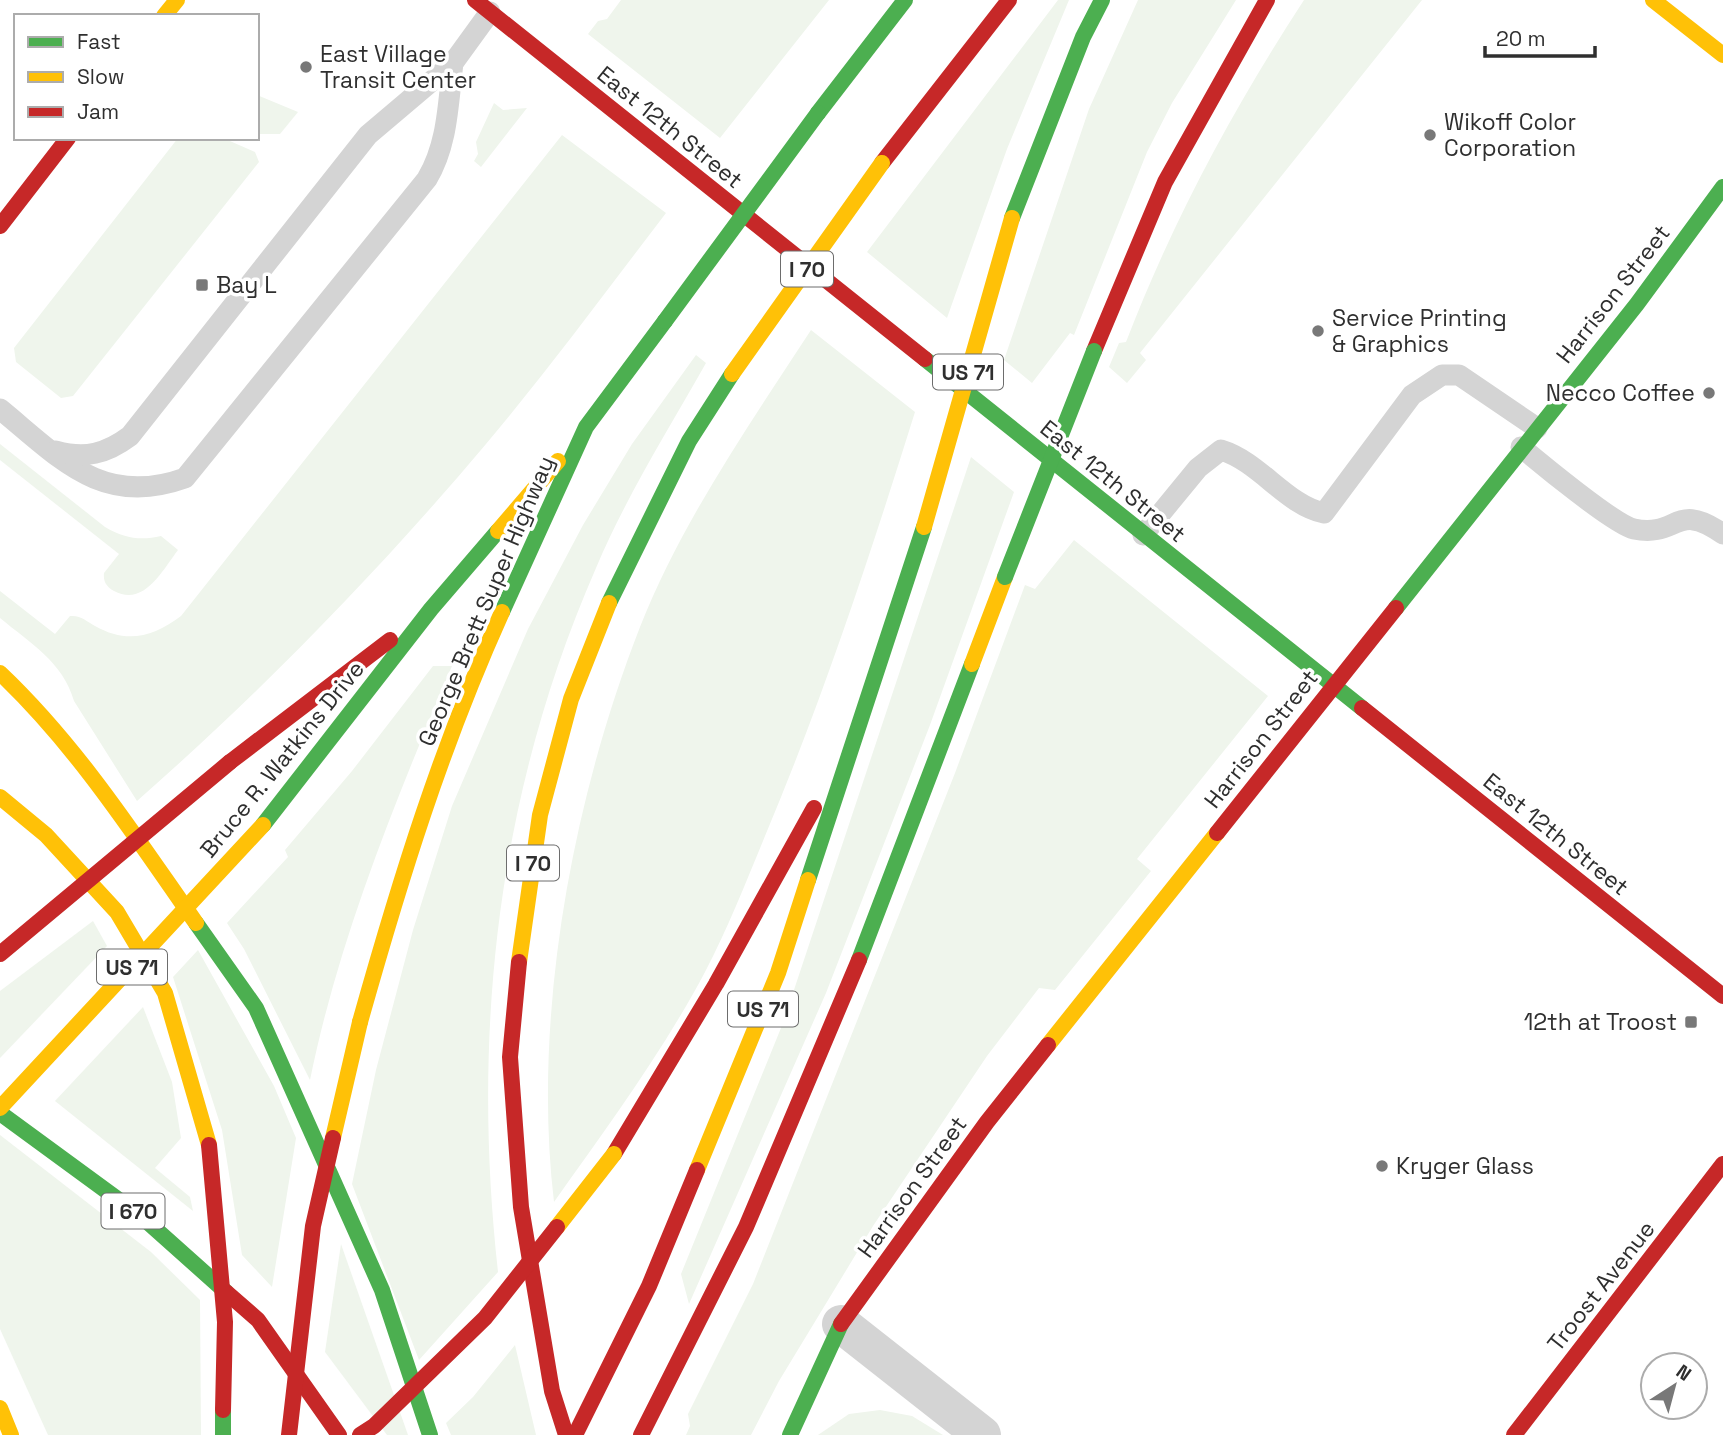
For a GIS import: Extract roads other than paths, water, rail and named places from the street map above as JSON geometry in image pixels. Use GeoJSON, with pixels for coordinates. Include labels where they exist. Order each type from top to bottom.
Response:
{"type":"FeatureCollection","features":[{"type":"Feature","properties":{"kind":"main road"},"geometry":{"type":"LineString","coordinates":[[166,14],[177,0]]}},
{"type":"Feature","properties":{"kind":"main road","name":"George Brett Super Highway"},"geometry":{"type":"LineString","coordinates":[[289,1435],[313,1226],[360,1022],[409,850],[466,692],[586,427],[905,0]]}},
{"type":"Feature","properties":{"kind":"main road","name":"I 70"},"geometry":{"type":"LineString","coordinates":[[566,1435],[552,1391],[521,1208],[510,1057],[522,940],[540,815],[571,699],[619,577],[689,441],[732,374],[882,163],[1009,0]]}},
{"type":"Feature","properties":{"kind":"main road","name":"US 71"},"geometry":{"type":"LineString","coordinates":[[575,1435],[649,1286],[704,1159],[778,973],[924,527],[1012,218],[1083,37],[1102,0]]}},
{"type":"Feature","properties":{"kind":"main road"},"geometry":{"type":"LineString","coordinates":[[641,1435],[675,1373],[767,1185],[850,987],[1005,577],[1094,351],[1166,182],[1216,85],[1267,0]]}},
{"type":"Feature","properties":{"kind":"main road"},"geometry":{"type":"LineString","coordinates":[[1653,0],[1723,55]]}},
{"type":"Feature","properties":{"kind":"main road","name":"East 12th Street"},"geometry":{"type":"LineString","coordinates":[[483,6],[1723,996]]}},
{"type":"Feature","properties":{"kind":"main road"},"geometry":{"type":"LineString","coordinates":[[0,226],[66,140]]}},
{"type":"Feature","properties":{"kind":"main road","name":"Harrison Street"},"geometry":{"type":"LineString","coordinates":[[790,1435],[841,1324],[987,1122],[1637,304],[1723,187]]}},
{"type":"Feature","properties":{"kind":"main road","name":"Bruce R. Watkins Drive"},"geometry":{"type":"LineString","coordinates":[[0,1111],[263,825],[431,609],[586,427]]}},
{"type":"Feature","properties":{"kind":"main road"},"geometry":{"type":"LineString","coordinates":[[0,954],[230,761],[431,609]]}},
{"type":"Feature","properties":{"kind":"main road"},"geometry":{"type":"LineString","coordinates":[[0,673],[41,712],[109,799],[256,1007],[382,1290],[430,1435]]}},
{"type":"Feature","properties":{"kind":"main road"},"geometry":{"type":"LineString","coordinates":[[360,1435],[374,1426],[485,1318],[614,1154],[716,984],[859,726]]}},
{"type":"Feature","properties":{"kind":"main road"},"geometry":{"type":"LineString","coordinates":[[0,797],[47,835],[117,912],[165,993],[209,1145],[225,1322],[223,1435]]}},
{"type":"Feature","properties":{"kind":"main road","name":"I 670"},"geometry":{"type":"LineString","coordinates":[[0,1111],[142,1217],[258,1320],[339,1435]]}},
{"type":"Feature","properties":{"kind":"main road","name":"Troost Avenue"},"geometry":{"type":"LineString","coordinates":[[1514,1435],[1723,1164]]}},
{"type":"Feature","properties":{"kind":"main road"},"geometry":{"type":"LineString","coordinates":[[0,1408],[11,1435]]}},
{"type":"Feature","properties":{"kind":"street"},"geometry":{"type":"LineString","coordinates":[[841,1324],[982,1435]]}},
{"type":"Feature","properties":{"kind":"lane"},"geometry":{"type":"LineString","coordinates":[[0,409],[81,472],[122,488],[163,486],[185,478],[427,179],[437,162],[444,140],[453,63],[483,6]]}},
{"type":"Feature","properties":{"kind":"lane"},"geometry":{"type":"LineString","coordinates":[[51,450],[72,456],[101,454],[130,436],[368,135],[453,63]]}},
{"type":"Feature","properties":{"kind":"lane"},"geometry":{"type":"LineString","coordinates":[[1143,535],[1198,468],[1221,450],[1239,456],[1303,505],[1324,513],[1412,395],[1442,375],[1459,374],[1536,428]]}},
{"type":"Feature","properties":{"kind":"lane"},"geometry":{"type":"LineString","coordinates":[[1521,447],[1630,528],[1655,532],[1688,517],[1706,522],[1723,534]]}},
{"type":"Feature","properties":{"kind":"place","name":"East Village Transit Center"},"geometry":{"type":"Point","coordinates":[306,67]}},
{"type":"Feature","properties":{"kind":"place","name":"Wikoff Color Corporation"},"geometry":{"type":"Point","coordinates":[1430,135]}},
{"type":"Feature","properties":{"kind":"place","name":"Bay L"},"geometry":{"type":"Point","coordinates":[202,285]}},
{"type":"Feature","properties":{"kind":"place","name":"Service Printing & Graphics"},"geometry":{"type":"Point","coordinates":[1318,331]}},
{"type":"Feature","properties":{"kind":"place","name":"Necco Coffee"},"geometry":{"type":"Point","coordinates":[1709,393]}},
{"type":"Feature","properties":{"kind":"place","name":"12th at Troost"},"geometry":{"type":"Point","coordinates":[1691,1022]}},
{"type":"Feature","properties":{"kind":"place","name":"Kryger Glass"},"geometry":{"type":"Point","coordinates":[1382,1166]}}]}
